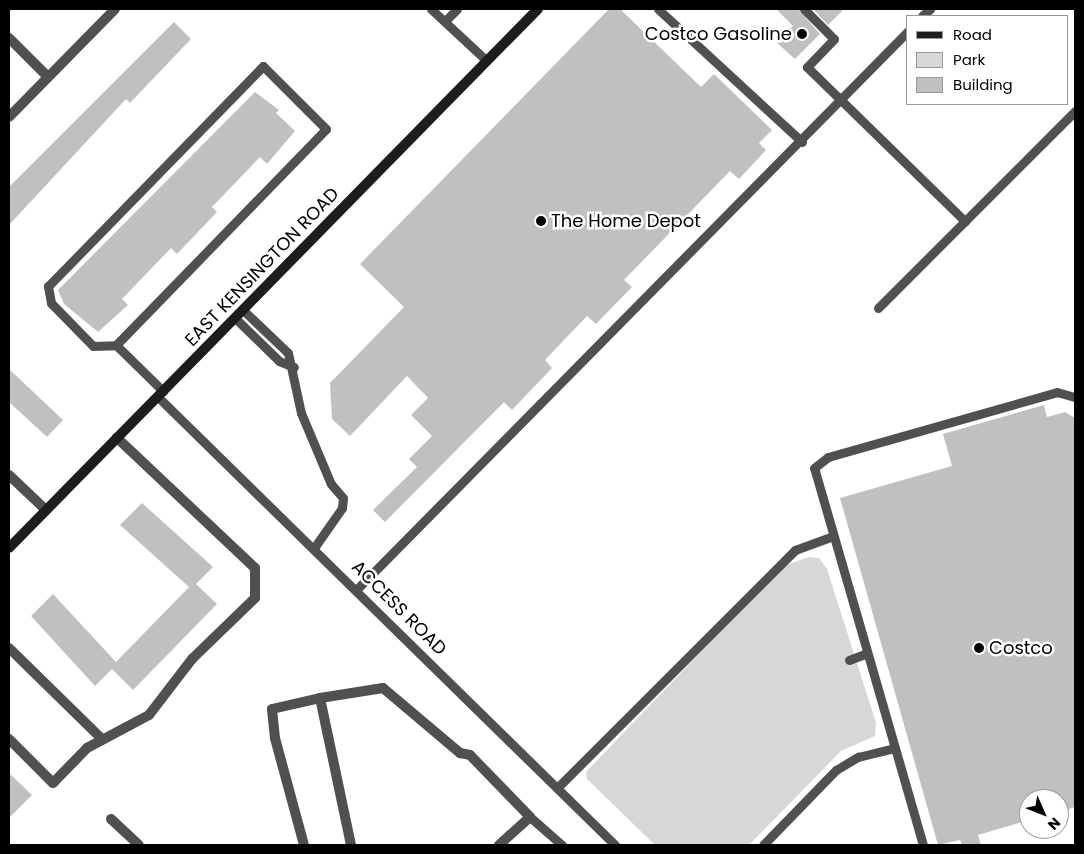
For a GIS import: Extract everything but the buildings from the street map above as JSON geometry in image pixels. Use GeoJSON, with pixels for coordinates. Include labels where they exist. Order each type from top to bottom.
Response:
{"type":"FeatureCollection","features":[{"type":"Feature","properties":{"kind":"main road","name":"EAST KENSINGTON ROAD"},"geometry":{"type":"LineString","coordinates":[[9,548],[535,10]]}},
{"type":"Feature","properties":{"kind":"street"},"geometry":{"type":"LineString","coordinates":[[9,117],[115,9]]}},
{"type":"Feature","properties":{"kind":"street"},"geometry":{"type":"LineString","coordinates":[[9,38],[48,77]]}},
{"type":"Feature","properties":{"kind":"street"},"geometry":{"type":"LineString","coordinates":[[9,739],[53,783],[101,738],[149,716],[192,659],[247,608],[257,587],[255,568],[117,438]]}},
{"type":"Feature","properties":{"kind":"street"},"geometry":{"type":"LineString","coordinates":[[9,475],[46,510]]}},
{"type":"Feature","properties":{"kind":"street"},"geometry":{"type":"LineString","coordinates":[[9,648],[101,738]]}},
{"type":"Feature","properties":{"kind":"street"},"geometry":{"type":"LineString","coordinates":[[304,845],[275,738],[272,709],[320,698],[383,688],[460,753],[470,755],[530,817],[499,845]]}},
{"type":"Feature","properties":{"kind":"street"},"geometry":{"type":"LineString","coordinates":[[320,698],[350,845]]}},
{"type":"Feature","properties":{"kind":"street"},"geometry":{"type":"LineString","coordinates":[[111,819],[138,845]]}},
{"type":"Feature","properties":{"kind":"lane"},"geometry":{"type":"LineString","coordinates":[[431,9],[487,61]]}},
{"type":"Feature","properties":{"kind":"lane"},"geometry":{"type":"LineString","coordinates":[[445,21],[457,9]]}},
{"type":"Feature","properties":{"kind":"lane"},"geometry":{"type":"LineString","coordinates":[[658,9],[802,142]]}},
{"type":"Feature","properties":{"kind":"lane"},"geometry":{"type":"LineString","coordinates":[[804,9],[834,38],[807,68],[965,221]]}},
{"type":"Feature","properties":{"kind":"lane"},"geometry":{"type":"LineString","coordinates":[[357,589],[802,142],[906,33]]}},
{"type":"Feature","properties":{"kind":"lane"},"geometry":{"type":"LineString","coordinates":[[263,66],[326,129],[116,345],[93,346],[51,303],[48,286],[263,66]]}},
{"type":"Feature","properties":{"kind":"lane"},"geometry":{"type":"LineString","coordinates":[[878,308],[1075,111]]}},
{"type":"Feature","properties":{"kind":"lane"},"geometry":{"type":"LineString","coordinates":[[243,310],[288,353],[294,367],[301,413],[331,484],[342,498],[342,508],[314,548]]}},
{"type":"Feature","properties":{"kind":"lane"},"geometry":{"type":"LineString","coordinates":[[235,318],[279,361],[294,367]]}},
{"type":"Feature","properties":{"kind":"lane","name":"ACCESS ROAD"},"geometry":{"type":"LineString","coordinates":[[116,345],[160,394],[615,845]]}},
{"type":"Feature","properties":{"kind":"lane"},"geometry":{"type":"LineString","coordinates":[[923,845],[814,468],[818,461],[1057,392],[1075,397]]}},
{"type":"Feature","properties":{"kind":"lane"},"geometry":{"type":"LineString","coordinates":[[557,788],[795,550],[833,536]]}},
{"type":"Feature","properties":{"kind":"lane"},"geometry":{"type":"LineString","coordinates":[[849,660],[867,654]]}},
{"type":"Feature","properties":{"kind":"lane"},"geometry":{"type":"LineString","coordinates":[[763,845],[836,770],[858,757],[894,748]]}},
{"type":"Feature","properties":{"kind":"lane"},"geometry":{"type":"LineString","coordinates":[[530,817],[562,845]]}},
{"type":"Feature","properties":{"kind":"green space"},"geometry":{"type":"Polygon","coordinates":[[[809,557],[819,558],[827,569],[876,723],[875,736],[841,751],[749,845],[655,845],[587,779],[586,772],[783,566],[809,557]]]}},
{"type":"Feature","properties":{"kind":"place","name":"Costco Gasoline"},"geometry":{"type":"Point","coordinates":[802,34]}},
{"type":"Feature","properties":{"kind":"place","name":"The Home Depot"},"geometry":{"type":"Point","coordinates":[541,221]}},
{"type":"Feature","properties":{"kind":"place","name":"Costco"},"geometry":{"type":"Point","coordinates":[979,648]}}]}
